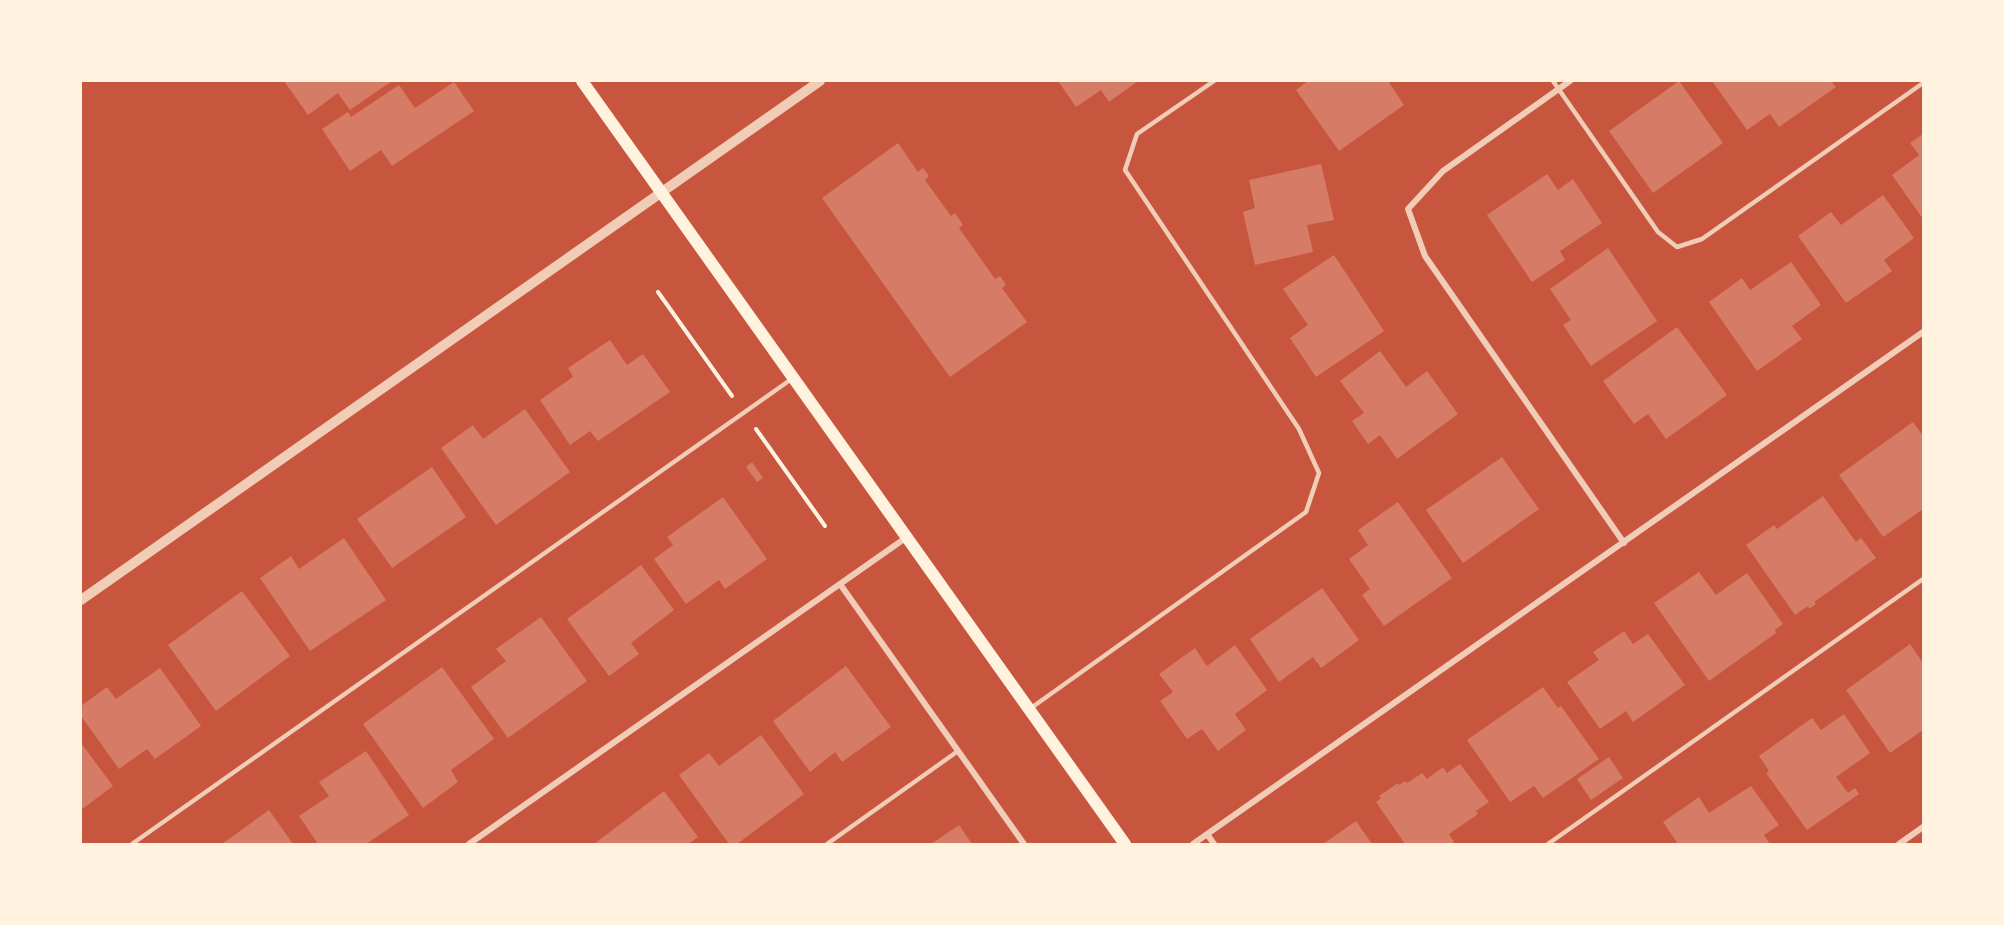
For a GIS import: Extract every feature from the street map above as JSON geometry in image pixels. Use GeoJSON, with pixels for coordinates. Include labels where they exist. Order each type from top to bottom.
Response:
{"type":"FeatureCollection","features":[{"type":"Feature","properties":{"kind":"main road"},"geometry":{"type":"LineString","coordinates":[[582,81],[1125,844]]}},
{"type":"Feature","properties":{"kind":"street"},"geometry":{"type":"LineString","coordinates":[[81,600],[820,81]]}},
{"type":"Feature","properties":{"kind":"street"},"geometry":{"type":"LineString","coordinates":[[1570,81],[1443,171],[1408,209],[1425,256],[1624,543]]}},
{"type":"Feature","properties":{"kind":"street"},"geometry":{"type":"LineString","coordinates":[[1193,844],[1923,332]]}},
{"type":"Feature","properties":{"kind":"street"},"geometry":{"type":"LineString","coordinates":[[469,844],[907,537]]}},
{"type":"Feature","properties":{"kind":"street"},"geometry":{"type":"LineString","coordinates":[[840,584],[1024,844]]}},
{"type":"Feature","properties":{"kind":"street"},"geometry":{"type":"LineString","coordinates":[[1899,844],[1923,827]]}},
{"type":"Feature","properties":{"kind":"street"},"geometry":{"type":"LineString","coordinates":[[1207,834],[1214,844]]}},
{"type":"Feature","properties":{"kind":"lane"},"geometry":{"type":"LineString","coordinates":[[1029,710],[1306,512],[1319,473],[1299,429],[1125,170],[1137,134],[1214,81]]}},
{"type":"Feature","properties":{"kind":"lane"},"geometry":{"type":"LineString","coordinates":[[1553,81],[1658,232],[1677,247],[1702,238],[1923,83]]}},
{"type":"Feature","properties":{"kind":"lane"},"geometry":{"type":"LineString","coordinates":[[132,844],[794,378]]}},
{"type":"Feature","properties":{"kind":"lane"},"geometry":{"type":"LineString","coordinates":[[1548,844],[1923,579]]}},
{"type":"Feature","properties":{"kind":"lane"},"geometry":{"type":"LineString","coordinates":[[827,844],[958,751]]}},
{"type":"Feature","properties":{"kind":"building"},"geometry":{"type":"Polygon","coordinates":[[[284,81],[392,81],[350,110],[338,93],[308,115],[284,81]]]}},
{"type":"Feature","properties":{"kind":"building"},"geometry":{"type":"Polygon","coordinates":[[[1058,81],[1138,81],[1109,102],[1101,90],[1076,107],[1058,81]]]}},
{"type":"Feature","properties":{"kind":"building"},"geometry":{"type":"Polygon","coordinates":[[[1308,81],[1388,81],[1404,105],[1339,151],[1296,90],[1308,81]]]}},
{"type":"Feature","properties":{"kind":"building"},"geometry":{"type":"Polygon","coordinates":[[[1679,81],[1723,143],[1653,193],[1609,131],[1679,81]]]}},
{"type":"Feature","properties":{"kind":"building"},"geometry":{"type":"Polygon","coordinates":[[[1712,81],[1831,81],[1836,87],[1779,127],[1770,114],[1747,130],[1712,81]]]}},
{"type":"Feature","properties":{"kind":"building"},"geometry":{"type":"Polygon","coordinates":[[[454,82],[474,111],[392,166],[381,150],[350,171],[322,129],[348,112],[351,117],[399,85],[415,108],[454,82]]]}},
{"type":"Feature","properties":{"kind":"building"},"geometry":{"type":"Polygon","coordinates":[[[1923,134],[1923,219],[1892,175],[1919,155],[1910,143],[1923,134]]]}},
{"type":"Feature","properties":{"kind":"building"},"geometry":{"type":"Polygon","coordinates":[[[898,143],[918,172],[923,168],[929,176],[925,180],[951,216],[955,213],[963,225],[959,228],[995,279],[1000,276],[1006,285],[1002,288],[1027,322],[950,377],[822,198],[898,143]]]}},
{"type":"Feature","properties":{"kind":"building"},"geometry":{"type":"Polygon","coordinates":[[[1321,164],[1334,220],[1307,225],[1313,252],[1255,265],[1243,212],[1255,208],[1249,180],[1321,164]]]}},
{"type":"Feature","properties":{"kind":"building"},"geometry":{"type":"Polygon","coordinates":[[[1547,174],[1558,190],[1573,179],[1602,223],[1560,251],[1565,260],[1532,282],[1487,215],[1547,174]]]}},
{"type":"Feature","properties":{"kind":"building"},"geometry":{"type":"Polygon","coordinates":[[[1883,195],[1914,238],[1884,260],[1892,271],[1846,303],[1798,236],[1831,212],[1841,225],[1883,195]]]}},
{"type":"Feature","properties":{"kind":"building"},"geometry":{"type":"Polygon","coordinates":[[[1608,248],[1657,321],[1591,366],[1563,325],[1571,320],[1550,289],[1608,248]]]}},
{"type":"Feature","properties":{"kind":"building"},"geometry":{"type":"Polygon","coordinates":[[[1334,255],[1384,331],[1316,377],[1290,338],[1308,325],[1283,289],[1334,255]]]}},
{"type":"Feature","properties":{"kind":"building"},"geometry":{"type":"Polygon","coordinates":[[[1791,262],[1821,305],[1792,326],[1802,339],[1757,371],[1709,302],[1742,278],[1750,290],[1791,262]]]}},
{"type":"Feature","properties":{"kind":"building"},"geometry":{"type":"Polygon","coordinates":[[[1677,327],[1727,395],[1666,439],[1648,414],[1634,424],[1603,381],[1677,327]]]}},
{"type":"Feature","properties":{"kind":"building"},"geometry":{"type":"Polygon","coordinates":[[[610,340],[627,365],[643,354],[670,392],[598,441],[590,431],[570,445],[540,400],[573,377],[568,368],[610,340]]]}},
{"type":"Feature","properties":{"kind":"building"},"geometry":{"type":"Polygon","coordinates":[[[1380,351],[1406,387],[1427,371],[1458,414],[1397,459],[1380,435],[1368,444],[1352,421],[1364,413],[1340,381],[1380,351]]]}},
{"type":"Feature","properties":{"kind":"building"},"geometry":{"type":"Polygon","coordinates":[[[525,409],[570,472],[496,525],[441,448],[473,425],[483,439],[525,409]]]}},
{"type":"Feature","properties":{"kind":"building"},"geometry":{"type":"Polygon","coordinates":[[[1913,422],[1923,436],[1923,509],[1883,537],[1839,475],[1913,422]]]}},
{"type":"Feature","properties":{"kind":"building"},"geometry":{"type":"Polygon","coordinates":[[[1502,457],[1539,509],[1463,563],[1426,510],[1502,457]]]}},
{"type":"Feature","properties":{"kind":"building"},"geometry":{"type":"Polygon","coordinates":[[[752,462],[763,478],[757,482],[746,467],[752,462]]]}},
{"type":"Feature","properties":{"kind":"building"},"geometry":{"type":"Polygon","coordinates":[[[432,467],[466,517],[392,568],[357,519],[432,467]]]}},
{"type":"Feature","properties":{"kind":"building"},"geometry":{"type":"Polygon","coordinates":[[[1823,496],[1856,542],[1861,538],[1876,558],[1814,602],[1816,604],[1809,609],[1808,606],[1795,615],[1746,545],[1774,525],[1777,529],[1823,496]]]}},
{"type":"Feature","properties":{"kind":"building"},"geometry":{"type":"Polygon","coordinates":[[[723,497],[767,559],[725,589],[719,580],[686,604],[654,559],[673,545],[667,537],[723,497]]]}},
{"type":"Feature","properties":{"kind":"building"},"geometry":{"type":"Polygon","coordinates":[[[1398,502],[1452,578],[1384,626],[1362,595],[1370,589],[1349,559],[1368,545],[1358,530],[1398,502]]]}},
{"type":"Feature","properties":{"kind":"building"},"geometry":{"type":"Polygon","coordinates":[[[344,538],[386,600],[310,651],[260,578],[291,556],[299,569],[344,538]]]}},
{"type":"Feature","properties":{"kind":"building"},"geometry":{"type":"Polygon","coordinates":[[[641,565],[674,610],[631,643],[639,654],[609,676],[567,619],[641,565]]]}},
{"type":"Feature","properties":{"kind":"building"},"geometry":{"type":"Polygon","coordinates":[[[1699,572],[1716,595],[1747,573],[1783,624],[1775,630],[1776,633],[1709,681],[1654,603],[1699,572]]]}},
{"type":"Feature","properties":{"kind":"building"},"geometry":{"type":"Polygon","coordinates":[[[1322,588],[1359,640],[1321,668],[1313,657],[1279,682],[1250,639],[1322,588]]]}},
{"type":"Feature","properties":{"kind":"building"},"geometry":{"type":"Polygon","coordinates":[[[242,591],[290,656],[216,711],[168,645],[242,591]]]}},
{"type":"Feature","properties":{"kind":"building"},"geometry":{"type":"Polygon","coordinates":[[[541,617],[587,681],[508,738],[471,687],[506,661],[496,649],[541,617]]]}},
{"type":"Feature","properties":{"kind":"building"},"geometry":{"type":"Polygon","coordinates":[[[1624,631],[1633,644],[1648,634],[1685,685],[1633,722],[1626,711],[1600,729],[1567,682],[1599,660],[1593,652],[1624,631]]]}},
{"type":"Feature","properties":{"kind":"building"},"geometry":{"type":"Polygon","coordinates":[[[1910,644],[1923,663],[1923,730],[1890,753],[1846,690],[1910,644]]]}},
{"type":"Feature","properties":{"kind":"building"},"geometry":{"type":"Polygon","coordinates":[[[1235,645],[1267,690],[1235,714],[1246,730],[1218,751],[1202,729],[1187,739],[1160,701],[1173,692],[1159,674],[1195,648],[1207,666],[1235,645]]]}},
{"type":"Feature","properties":{"kind":"building"},"geometry":{"type":"Polygon","coordinates":[[[846,666],[891,727],[842,762],[835,752],[810,772],[773,721],[846,666]]]}},
{"type":"Feature","properties":{"kind":"building"},"geometry":{"type":"Polygon","coordinates":[[[442,667],[494,739],[451,770],[458,782],[423,808],[363,724],[442,667]]]}},
{"type":"Feature","properties":{"kind":"building"},"geometry":{"type":"Polygon","coordinates":[[[160,668],[201,726],[155,759],[147,749],[119,769],[81,716],[81,706],[107,687],[116,699],[160,668]]]}},
{"type":"Feature","properties":{"kind":"building"},"geometry":{"type":"Polygon","coordinates":[[[1543,687],[1558,708],[1561,706],[1599,759],[1543,798],[1534,786],[1510,802],[1467,740],[1543,687]]]}},
{"type":"Feature","properties":{"kind":"building"},"geometry":{"type":"Polygon","coordinates":[[[1844,714],[1870,753],[1836,777],[1848,793],[1855,788],[1859,794],[1807,830],[1766,773],[1769,771],[1759,756],[1812,718],[1821,730],[1844,714]]]}},
{"type":"Feature","properties":{"kind":"building"},"geometry":{"type":"Polygon","coordinates":[[[761,735],[804,794],[737,844],[729,844],[679,775],[709,753],[719,766],[761,735]]]}},
{"type":"Feature","properties":{"kind":"building"},"geometry":{"type":"Polygon","coordinates":[[[81,743],[113,786],[81,810],[81,743]]]}},
{"type":"Feature","properties":{"kind":"building"},"geometry":{"type":"Polygon","coordinates":[[[366,751],[409,815],[366,844],[318,844],[299,816],[329,796],[319,782],[366,751]]]}},
{"type":"Feature","properties":{"kind":"building"},"geometry":{"type":"Polygon","coordinates":[[[1609,757],[1623,778],[1591,800],[1577,779],[1609,757]]]}},
{"type":"Feature","properties":{"kind":"building"},"geometry":{"type":"Polygon","coordinates":[[[1460,764],[1489,802],[1476,811],[1478,814],[1449,834],[1454,842],[1451,844],[1405,844],[1376,802],[1381,798],[1379,796],[1398,783],[1399,785],[1405,781],[1407,783],[1422,773],[1427,779],[1443,767],[1447,773],[1460,764]]]}},
{"type":"Feature","properties":{"kind":"building"},"geometry":{"type":"Polygon","coordinates":[[[1751,786],[1779,825],[1764,835],[1770,844],[1678,844],[1663,822],[1699,797],[1709,813],[1751,786]]]}},
{"type":"Feature","properties":{"kind":"building"},"geometry":{"type":"Polygon","coordinates":[[[664,791],[698,837],[688,844],[594,844],[664,791]]]}},
{"type":"Feature","properties":{"kind":"building"},"geometry":{"type":"Polygon","coordinates":[[[269,810],[293,844],[222,844],[269,810]]]}},
{"type":"Feature","properties":{"kind":"building"},"geometry":{"type":"Polygon","coordinates":[[[1356,821],[1372,844],[1323,844],[1356,821]]]}},
{"type":"Feature","properties":{"kind":"building"},"geometry":{"type":"Polygon","coordinates":[[[959,825],[972,844],[931,844],[959,825]]]}}]}
